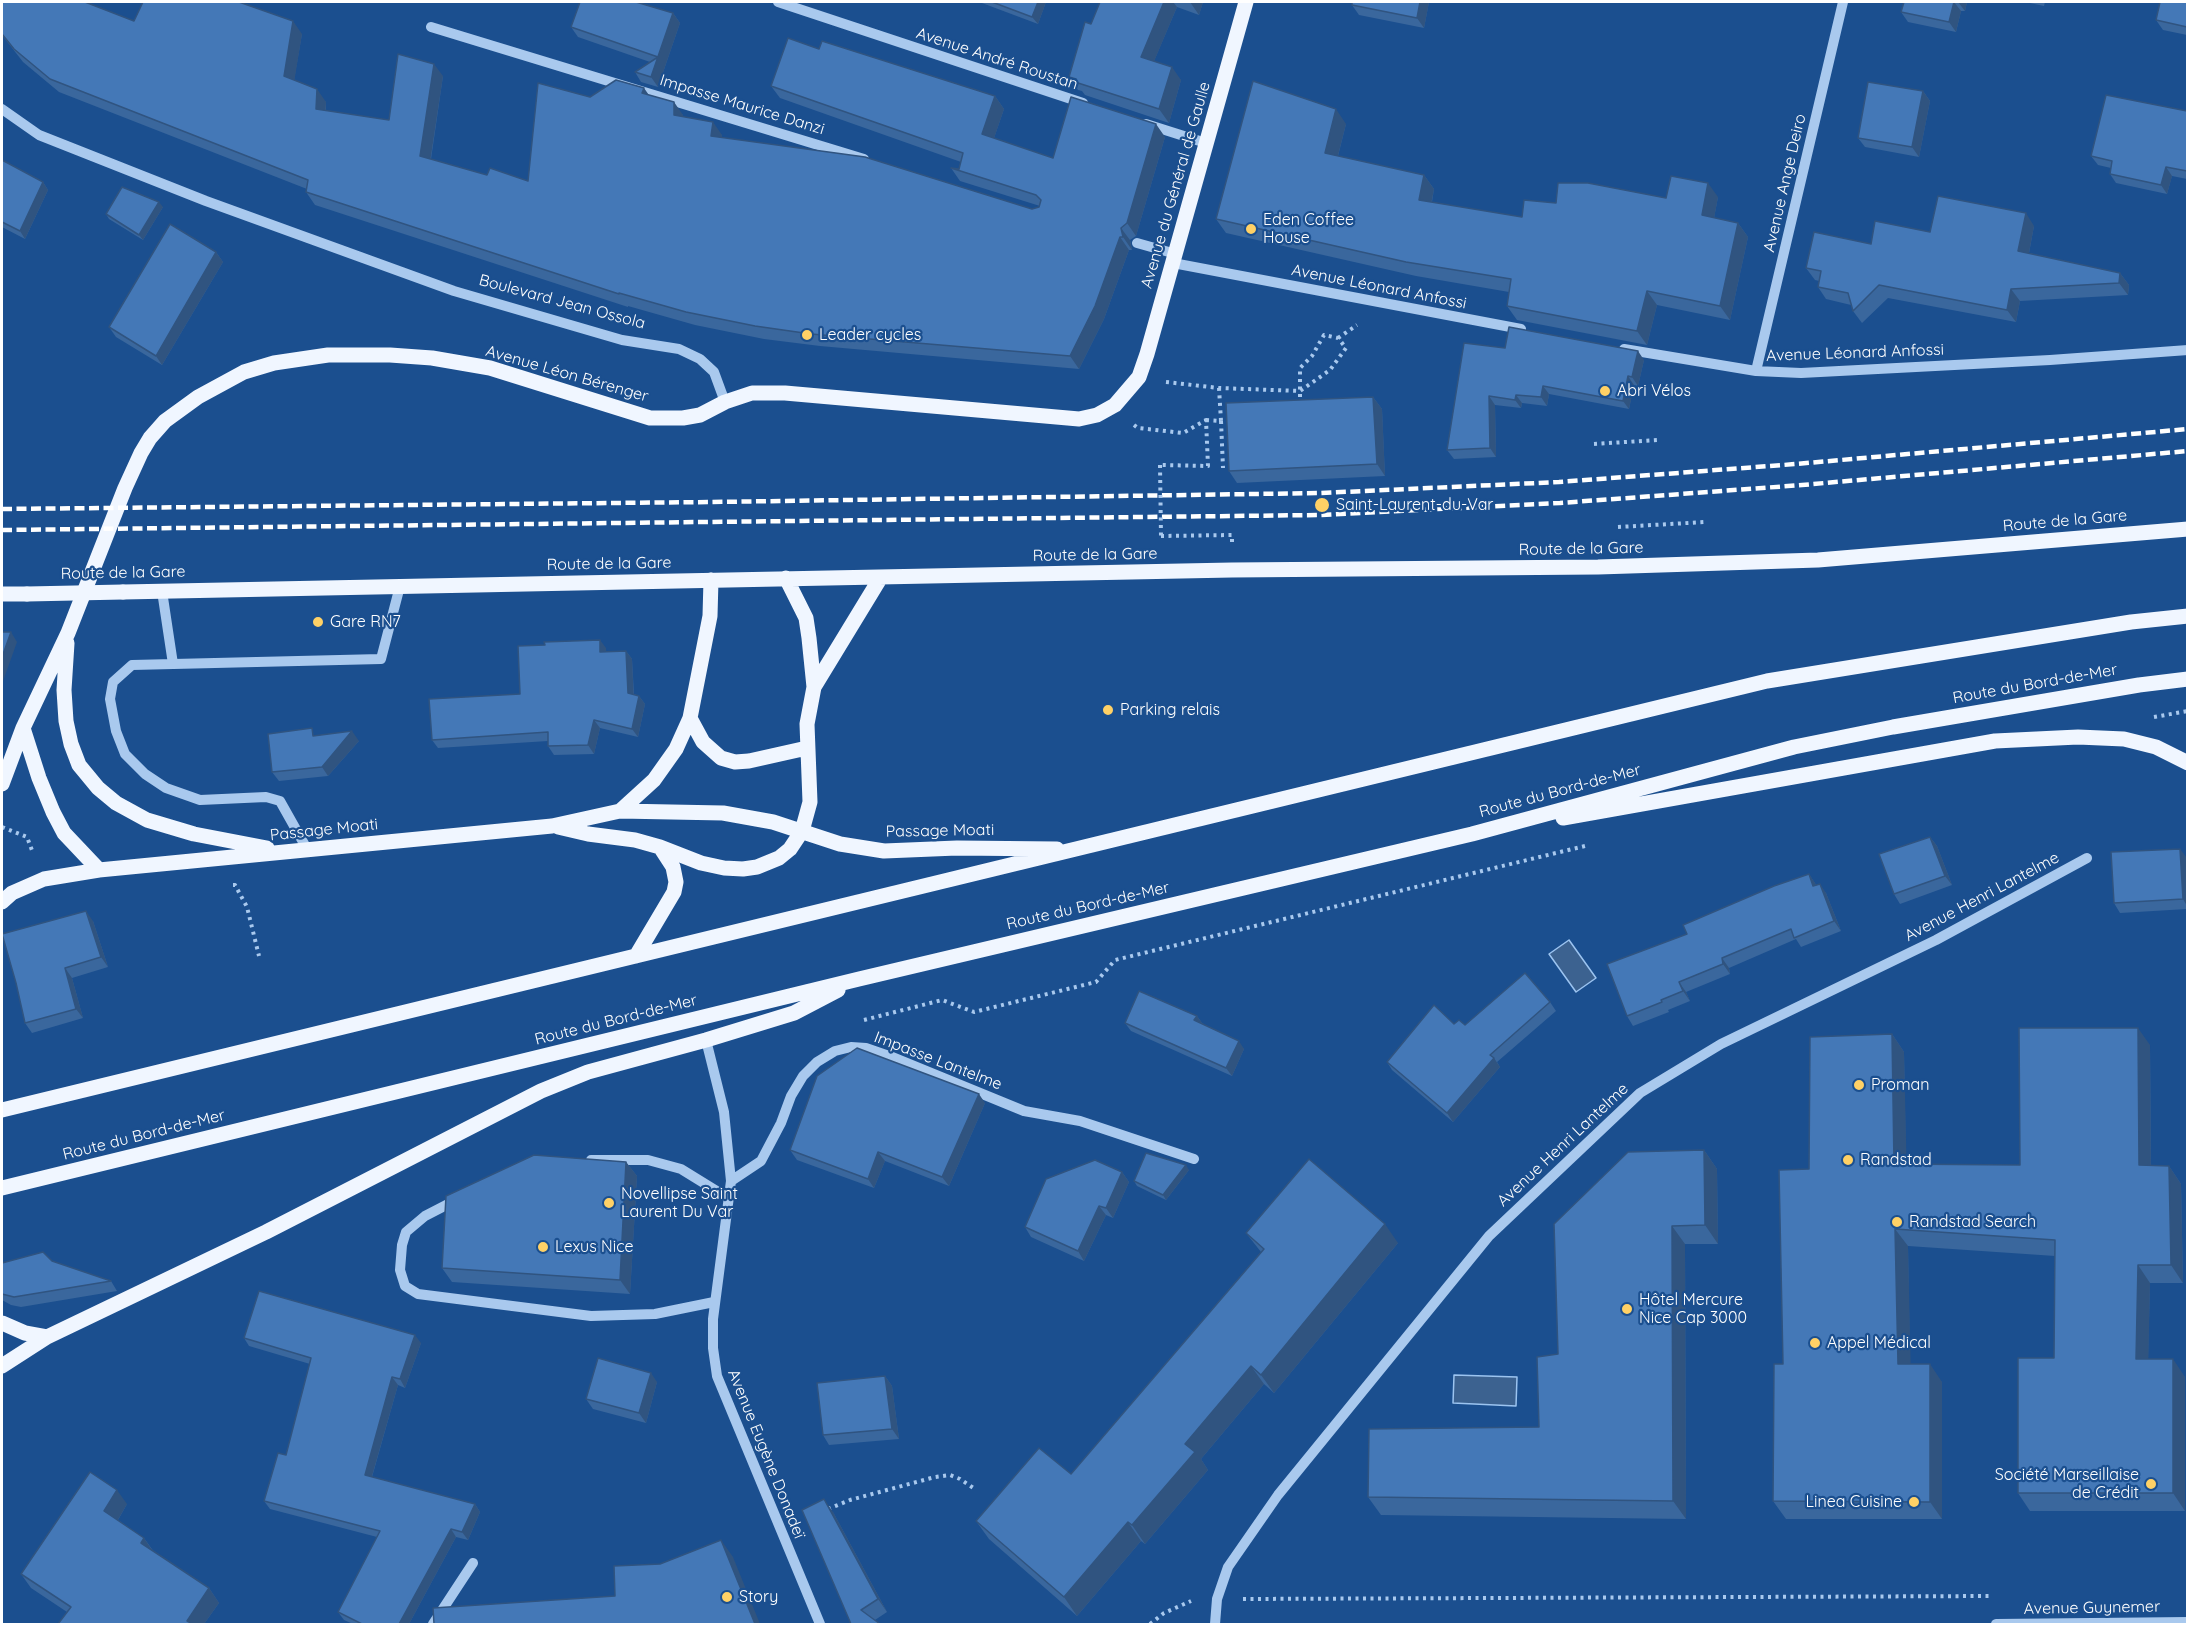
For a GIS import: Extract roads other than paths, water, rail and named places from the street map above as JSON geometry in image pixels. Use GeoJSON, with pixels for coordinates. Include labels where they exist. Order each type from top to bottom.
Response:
{"type":"FeatureCollection","features":[{"type":"Feature","properties":{"kind":"main road","name":"Avenue du Général de Gaulle"},"geometry":{"type":"LineString","coordinates":[[724,402],[752,393],[785,393],[1079,419],[1097,415],[1115,405],[1139,377],[1246,2]]}},
{"type":"Feature","properties":{"kind":"main road","name":"Avenue Léon Bérenger"},"geometry":{"type":"LineString","coordinates":[[2,784],[23,728],[68,633],[124,488],[150,438],[165,421],[198,397],[244,372],[274,363],[310,358],[362,354],[390,355],[432,358],[490,368],[650,418],[683,418],[699,415],[724,402]]}},
{"type":"Feature","properties":{"kind":"main road","name":"Route de la Gare"},"geometry":{"type":"LineString","coordinates":[[2,594],[1232,570],[1598,567],[1783,561],[2187,529]]}},
{"type":"Feature","properties":{"kind":"main road","name":"Passage Moati"},"geometry":{"type":"LineString","coordinates":[[814,687],[881,577]]}},
{"type":"Feature","properties":{"kind":"main road","name":"Passage Moati"},"geometry":{"type":"LineString","coordinates":[[552,826],[588,834],[635,840],[701,863],[724,868],[757,867],[779,858],[790,849],[802,831],[810,802],[807,724],[814,687],[806,618],[786,578]]}},
{"type":"Feature","properties":{"kind":"main road","name":"Passage Moati"},"geometry":{"type":"LineString","coordinates":[[620,811],[654,780],[676,749],[690,718],[710,616],[711,580]]}},
{"type":"Feature","properties":{"kind":"main road"},"geometry":{"type":"LineString","coordinates":[[2,1110],[1767,681],[2187,615]]}},
{"type":"Feature","properties":{"kind":"main road"},"geometry":{"type":"LineString","coordinates":[[68,633],[64,690],[66,721],[79,765],[98,788],[117,803],[147,820],[195,834],[285,852]]}},
{"type":"Feature","properties":{"kind":"main road","name":"Route du Bord-de-Mer"},"geometry":{"type":"LineString","coordinates":[[2,1188],[859,979],[1472,834],[1794,747],[1893,727],[2139,684],[2187,679]]}},
{"type":"Feature","properties":{"kind":"main road"},"geometry":{"type":"LineString","coordinates":[[690,718],[703,742],[722,758],[735,762],[807,748]]}},
{"type":"Feature","properties":{"kind":"main road"},"geometry":{"type":"LineString","coordinates":[[23,728],[53,812],[64,832],[99,870]]}},
{"type":"Feature","properties":{"kind":"main road"},"geometry":{"type":"LineString","coordinates":[[1472,834],[1995,741],[2078,736],[2124,739],[2156,747],[2187,763]]}},
{"type":"Feature","properties":{"kind":"main road","name":"Passage Moati"},"geometry":{"type":"LineString","coordinates":[[2,902],[12,893],[44,879],[99,870],[552,826],[620,811],[723,813],[772,822],[840,844],[884,851],[957,848],[1081,849]]}},
{"type":"Feature","properties":{"kind":"main road"},"geometry":{"type":"LineString","coordinates":[[636,956],[674,892],[676,882],[673,867],[660,847]]}},
{"type":"Feature","properties":{"kind":"main road"},"geometry":{"type":"LineString","coordinates":[[2,1366],[47,1337],[276,1227],[541,1091],[588,1072],[794,1013],[859,979]]}},
{"type":"Feature","properties":{"kind":"main road"},"geometry":{"type":"LineString","coordinates":[[2,1323],[25,1333],[47,1337]]}},
{"type":"Feature","properties":{"kind":"street","name":"Avenue André Roustan"},"geometry":{"type":"LineString","coordinates":[[778,2],[1094,107]]}},
{"type":"Feature","properties":{"kind":"street","name":"Avenue Ange Deiro"},"geometry":{"type":"LineString","coordinates":[[1756,371],[1843,2]]}},
{"type":"Feature","properties":{"kind":"street","name":"Impasse Maurice Danzi"},"geometry":{"type":"LineString","coordinates":[[431,27],[873,162]]}},
{"type":"Feature","properties":{"kind":"street","name":"Boulevard Jean Ossola"},"geometry":{"type":"LineString","coordinates":[[2,109],[39,135],[206,201],[454,291],[622,340],[679,349],[700,359],[714,372],[724,402]]}},
{"type":"Feature","properties":{"kind":"street"},"geometry":{"type":"LineString","coordinates":[[1138,121],[1206,143]]}},
{"type":"Feature","properties":{"kind":"street"},"geometry":{"type":"LineString","coordinates":[[1137,243],[1174,259]]}},
{"type":"Feature","properties":{"kind":"street","name":"Avenue Léonard Anfossi"},"geometry":{"type":"LineString","coordinates":[[1174,259],[1533,332]]}},
{"type":"Feature","properties":{"kind":"street","name":"Avenue Léonard Anfossi"},"geometry":{"type":"LineString","coordinates":[[1614,347],[1756,371],[1801,373],[2050,360],[2187,350]]}},
{"type":"Feature","properties":{"kind":"street"},"geometry":{"type":"LineString","coordinates":[[307,849],[280,801],[266,797],[200,800],[166,788],[145,774],[125,754],[116,731],[110,699],[113,682],[132,665],[381,659],[400,586]]}},
{"type":"Feature","properties":{"kind":"street"},"geometry":{"type":"LineString","coordinates":[[162,591],[173,664]]}},
{"type":"Feature","properties":{"kind":"street","name":"Avenue Henri Lantelme"},"geometry":{"type":"LineString","coordinates":[[1215,1624],[1217,1599],[1227,1567],[1278,1494],[1489,1236],[1640,1093],[1721,1044],[1936,940],[2087,858]]}},
{"type":"Feature","properties":{"kind":"street","name":"Avenue Eugène Donadeï"},"geometry":{"type":"LineString","coordinates":[[706,1040],[724,1112],[731,1181],[714,1302],[712,1348],[717,1376],[820,1624]]}},
{"type":"Feature","properties":{"kind":"street","name":"Impasse Lantelme"},"geometry":{"type":"LineString","coordinates":[[731,1181],[761,1161],[781,1123],[791,1096],[803,1076],[817,1062],[835,1051],[851,1047],[866,1048],[892,1057],[1024,1111],[1080,1121],[1194,1159]]}},
{"type":"Feature","properties":{"kind":"street"},"geometry":{"type":"LineString","coordinates":[[580,1160],[648,1160],[681,1169],[728,1197]]}},
{"type":"Feature","properties":{"kind":"street"},"geometry":{"type":"LineString","coordinates":[[465,1196],[425,1216],[406,1232],[402,1245],[400,1270],[405,1286],[418,1294],[591,1316],[655,1314],[714,1302]]}},
{"type":"Feature","properties":{"kind":"street"},"geometry":{"type":"LineString","coordinates":[[433,1624],[473,1563]]}},
{"type":"Feature","properties":{"kind":"street","name":"Avenue Guynemer"},"geometry":{"type":"LineString","coordinates":[[1996,1624],[2187,1622]]}},
{"type":"Feature","properties":{"kind":"water"},"geometry":{"type":"Polygon","coordinates":[[[1569,940],[1596,978],[1576,992],[1549,954],[1569,940]]]}},
{"type":"Feature","properties":{"kind":"water"},"geometry":{"type":"Polygon","coordinates":[[[1454,1375],[1517,1377],[1516,1406],[1453,1403],[1454,1375]]]}},
{"type":"Feature","properties":{"kind":"railway"},"geometry":{"type":"LineString","coordinates":[[2,509],[1321,493],[1559,482],[1796,464],[2188,429]]}},
{"type":"Feature","properties":{"kind":"railway"},"geometry":{"type":"LineString","coordinates":[[2,530],[1319,515],[1560,503],[1802,485],[2188,451]]}},
{"type":"Feature","properties":{"kind":"place","name":"Eden Coffee House"},"geometry":{"type":"Point","coordinates":[1251,229]}},
{"type":"Feature","properties":{"kind":"place","name":"Leader cycles"},"geometry":{"type":"Point","coordinates":[807,335]}},
{"type":"Feature","properties":{"kind":"place","name":"Abri Vélos"},"geometry":{"type":"Point","coordinates":[1605,391]}},
{"type":"Feature","properties":{"kind":"place","name":"Saint-Laurent-du-Var"},"geometry":{"type":"Point","coordinates":[1322,505]}},
{"type":"Feature","properties":{"kind":"place","name":"Gare RN7"},"geometry":{"type":"Point","coordinates":[318,622]}},
{"type":"Feature","properties":{"kind":"place","name":"Parking relais"},"geometry":{"type":"Point","coordinates":[1108,710]}},
{"type":"Feature","properties":{"kind":"place","name":"Proman"},"geometry":{"type":"Point","coordinates":[1859,1085]}},
{"type":"Feature","properties":{"kind":"place","name":"Randstad"},"geometry":{"type":"Point","coordinates":[1848,1160]}},
{"type":"Feature","properties":{"kind":"place","name":"Novellipse Saint Laurent Du Var"},"geometry":{"type":"Point","coordinates":[609,1203]}},
{"type":"Feature","properties":{"kind":"place","name":"Randstad Search"},"geometry":{"type":"Point","coordinates":[1897,1222]}},
{"type":"Feature","properties":{"kind":"place","name":"Lexus Nice"},"geometry":{"type":"Point","coordinates":[543,1247]}},
{"type":"Feature","properties":{"kind":"place","name":"Hôtel Mercure Nice Cap 3000"},"geometry":{"type":"Point","coordinates":[1627,1309]}},
{"type":"Feature","properties":{"kind":"place","name":"Appel Médical"},"geometry":{"type":"Point","coordinates":[1815,1343]}},
{"type":"Feature","properties":{"kind":"place","name":"Société Marseillaise de Crédit"},"geometry":{"type":"Point","coordinates":[2151,1484]}},
{"type":"Feature","properties":{"kind":"place","name":"Linea Cuisine"},"geometry":{"type":"Point","coordinates":[1914,1502]}},
{"type":"Feature","properties":{"kind":"place","name":"Story"},"geometry":{"type":"Point","coordinates":[727,1597]}}]}
